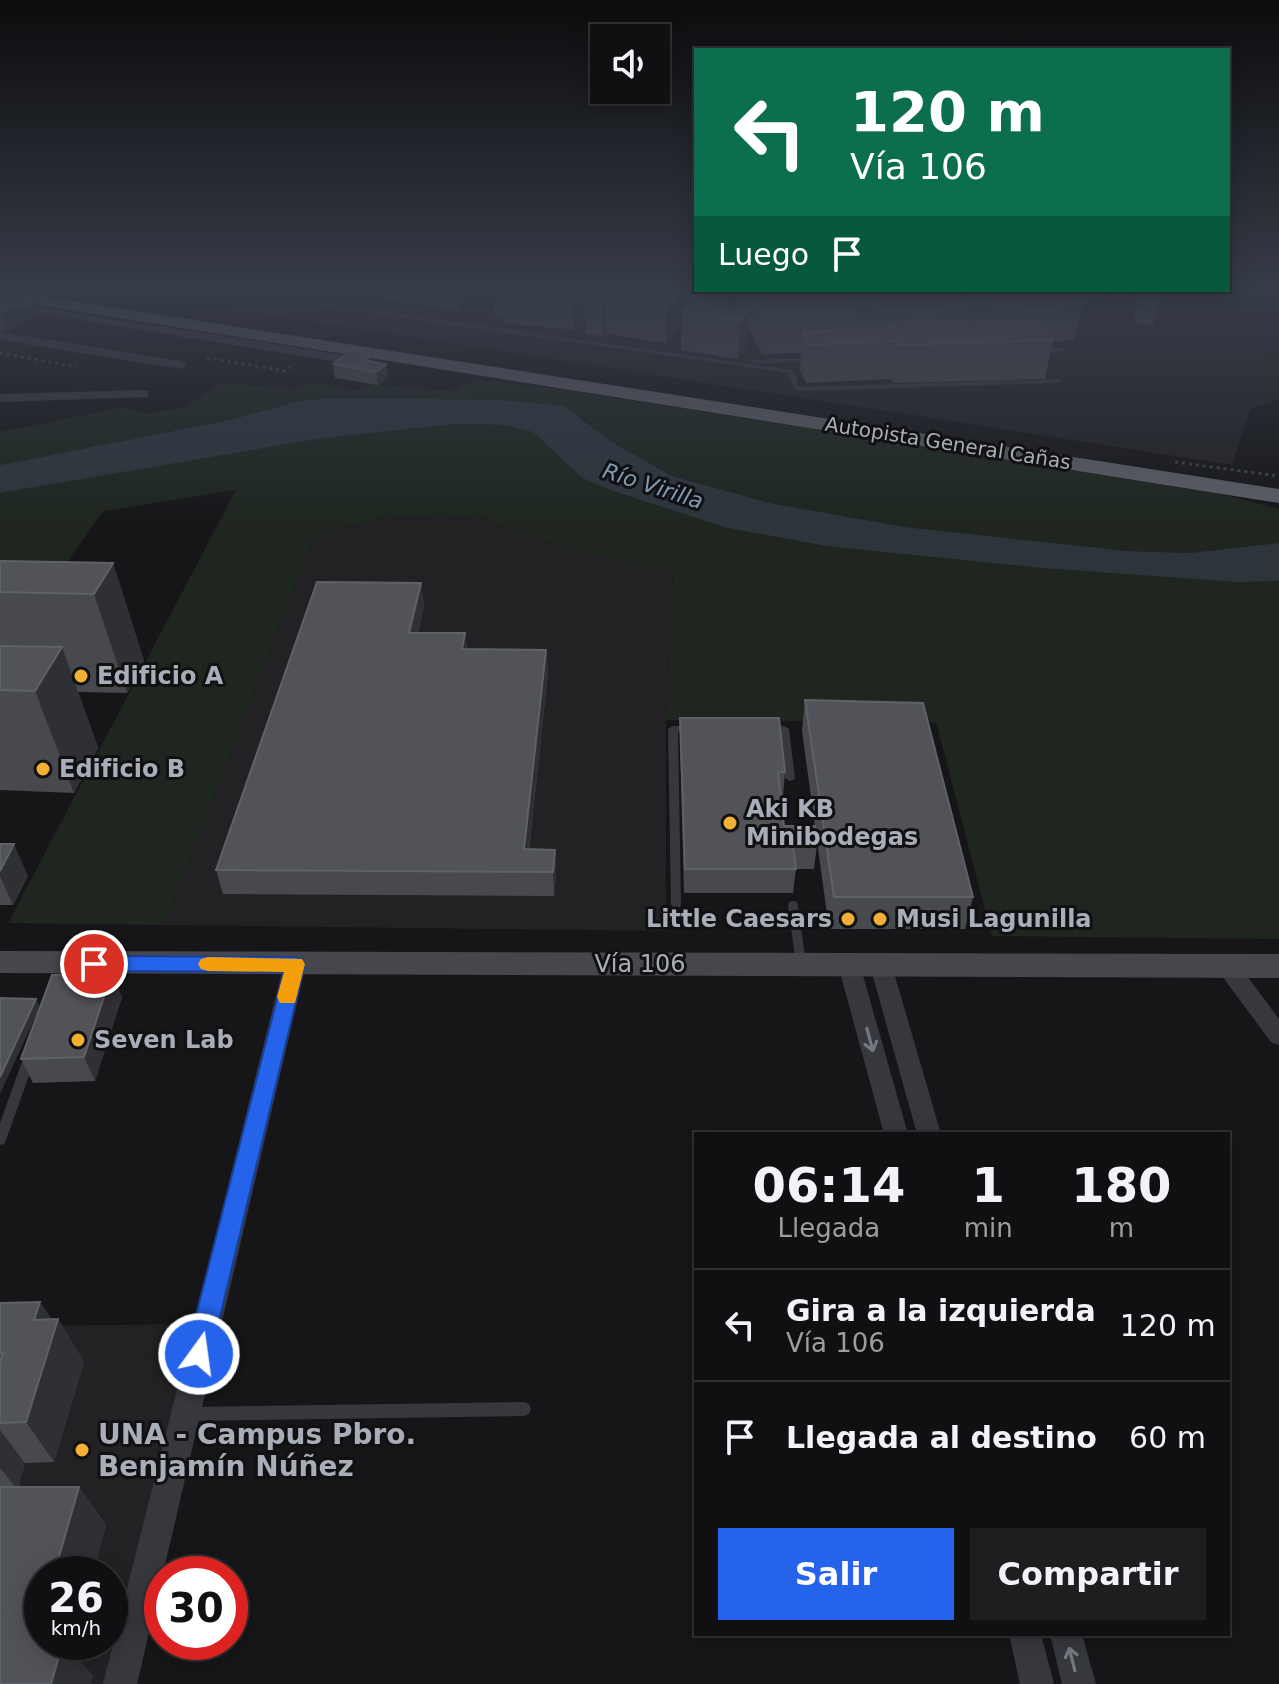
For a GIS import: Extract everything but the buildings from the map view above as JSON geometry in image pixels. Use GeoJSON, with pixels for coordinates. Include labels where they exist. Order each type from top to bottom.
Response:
{"type":"FeatureCollection","features":[{"type":"Feature","properties":{"kind":"highway","name":"Autopista General Cañas"},"geometry":{"type":"LineString","coordinates":[[503,369],[1279,485]]}},
{"type":"Feature","properties":{"kind":"highway","name":"Autopista General Cañas"},"geometry":{"type":"LineString","coordinates":[[529,369],[1179,470],[1279,496]]}},
{"type":"Feature","properties":{"kind":"main road","name":"Vía 106"},"geometry":{"type":"LineString","coordinates":[[0,962],[63,969],[295,964],[1279,966]]}},
{"type":"Feature","properties":{"kind":"street"},"geometry":{"type":"LineString","coordinates":[[0,398],[143,394]]}},
{"type":"Feature","properties":{"kind":"street"},"geometry":{"type":"LineString","coordinates":[[120,1684],[295,964]]}},
{"type":"Feature","properties":{"kind":"street"},"geometry":{"type":"LineString","coordinates":[[849,965],[895,1132]]}},
{"type":"Feature","properties":{"kind":"street"},"geometry":{"type":"LineString","coordinates":[[881,966],[928,1132]]}},
{"type":"Feature","properties":{"kind":"street"},"geometry":{"type":"LineString","coordinates":[[1227,966],[1279,1036]]}},
{"type":"Feature","properties":{"kind":"street"},"geometry":{"type":"LineString","coordinates":[[1025,1636],[1037,1684]]}},
{"type":"Feature","properties":{"kind":"street"},"geometry":{"type":"LineString","coordinates":[[1067,1636],[1079,1684]]}},
{"type":"Feature","properties":{"kind":"lane"},"geometry":{"type":"LineString","coordinates":[[767,369],[791,372],[797,389],[1058,381]]}},
{"type":"Feature","properties":{"kind":"lane"},"geometry":{"type":"LineString","coordinates":[[676,904],[673,729],[705,729]]}},
{"type":"Feature","properties":{"kind":"lane"},"geometry":{"type":"LineString","coordinates":[[752,729],[784,729],[790,778]]}},
{"type":"Feature","properties":{"kind":"lane"},"geometry":{"type":"LineString","coordinates":[[793,905],[801,964]]}},
{"type":"Feature","properties":{"kind":"lane"},"geometry":{"type":"LineString","coordinates":[[0,1140],[35,1042]]}},
{"type":"Feature","properties":{"kind":"lane"},"geometry":{"type":"LineString","coordinates":[[184,1414],[524,1409]]}},
{"type":"Feature","properties":{"kind":"path"},"geometry":{"type":"LineString","coordinates":[[271,369],[286,371]]}},
{"type":"Feature","properties":{"kind":"path"},"geometry":{"type":"LineString","coordinates":[[1179,470],[1279,476]]}},
{"type":"Feature","properties":{"kind":"shaded area"},"geometry":{"type":"Polygon","coordinates":[[[615,369],[1279,369],[1279,399],[1250,409],[1232,465],[615,369]]]}},
{"type":"Feature","properties":{"kind":"shaded area"},"geometry":{"type":"Polygon","coordinates":[[[475,379],[577,392],[1206,490],[1279,509],[1279,543],[1189,553],[1128,551],[905,527],[770,503],[672,476],[612,442],[580,417],[542,403],[334,398],[299,401],[230,420],[0,465],[0,432],[124,407],[149,414],[187,406],[221,383],[295,389],[317,382],[357,391],[372,384],[451,391],[475,379]]]}},
{"type":"Feature","properties":{"kind":"shaded area"},"geometry":{"type":"Polygon","coordinates":[[[456,424],[504,425],[533,432],[582,478],[727,528],[826,546],[1238,582],[1279,581],[1279,939],[992,936],[936,722],[666,720],[673,571],[591,555],[511,531],[480,516],[385,518],[328,532],[312,541],[165,925],[8,923],[236,490],[103,511],[61,571],[0,640],[0,493],[323,438],[456,424]]]}},
{"type":"Feature","properties":{"kind":"shaded area"},"geometry":{"type":"Polygon","coordinates":[[[480,516],[511,531],[591,555],[673,570],[666,720],[666,931],[165,925],[312,541],[328,532],[385,518],[480,516]]]}},
{"type":"Feature","properties":{"kind":"shaded area","name":"UNA - Campus Pbro. Benjamín Núñez"},"geometry":{"type":"Polygon","coordinates":[[[197,1324],[128,1591],[128,1556],[24,1556],[24,1660],[110,1660],[104,1684],[0,1684],[0,1326],[197,1324]]]}},
{"type":"Feature","properties":{"kind":"water","name":"Río Virilla"},"geometry":{"type":"Polygon","coordinates":[[[334,398],[499,400],[564,406],[612,442],[672,476],[770,503],[905,527],[1128,551],[1189,553],[1279,543],[1279,581],[1238,582],[1043,568],[826,546],[727,528],[582,478],[533,432],[504,425],[456,424],[323,438],[0,493],[0,465],[230,420],[299,401],[334,398]]]}},
{"type":"Feature","properties":{"kind":"slow traffic"},"geometry":{"type":"LineString","coordinates":[[208,964],[295,964],[287,997]]}},
{"type":"Feature","properties":{"kind":"place","name":"Edificio A"},"geometry":{"type":"Point","coordinates":[81,676]}},
{"type":"Feature","properties":{"kind":"place","name":"Edificio B"},"geometry":{"type":"Point","coordinates":[43,769]}},
{"type":"Feature","properties":{"kind":"place","name":"Aki KB Minibodegas"},"geometry":{"type":"Point","coordinates":[730,823]}},
{"type":"Feature","properties":{"kind":"place","name":"Little Caesars"},"geometry":{"type":"Point","coordinates":[848,919]}},
{"type":"Feature","properties":{"kind":"place","name":"Musi Lagunilla"},"geometry":{"type":"Point","coordinates":[880,919]}},
{"type":"Feature","properties":{"kind":"place","name":"Seven Lab"},"geometry":{"type":"Point","coordinates":[78,1040]}},
{"type":"Feature","properties":{"kind":"place","name":"UNA - Campus Pbro. Benjamín Núñez"},"geometry":{"type":"Point","coordinates":[82,1450]}},
{"type":"Feature","properties":{"kind":"route"},"geometry":{"type":"LineString","coordinates":[[94,964],[295,964],[199,1354]]}}]}
